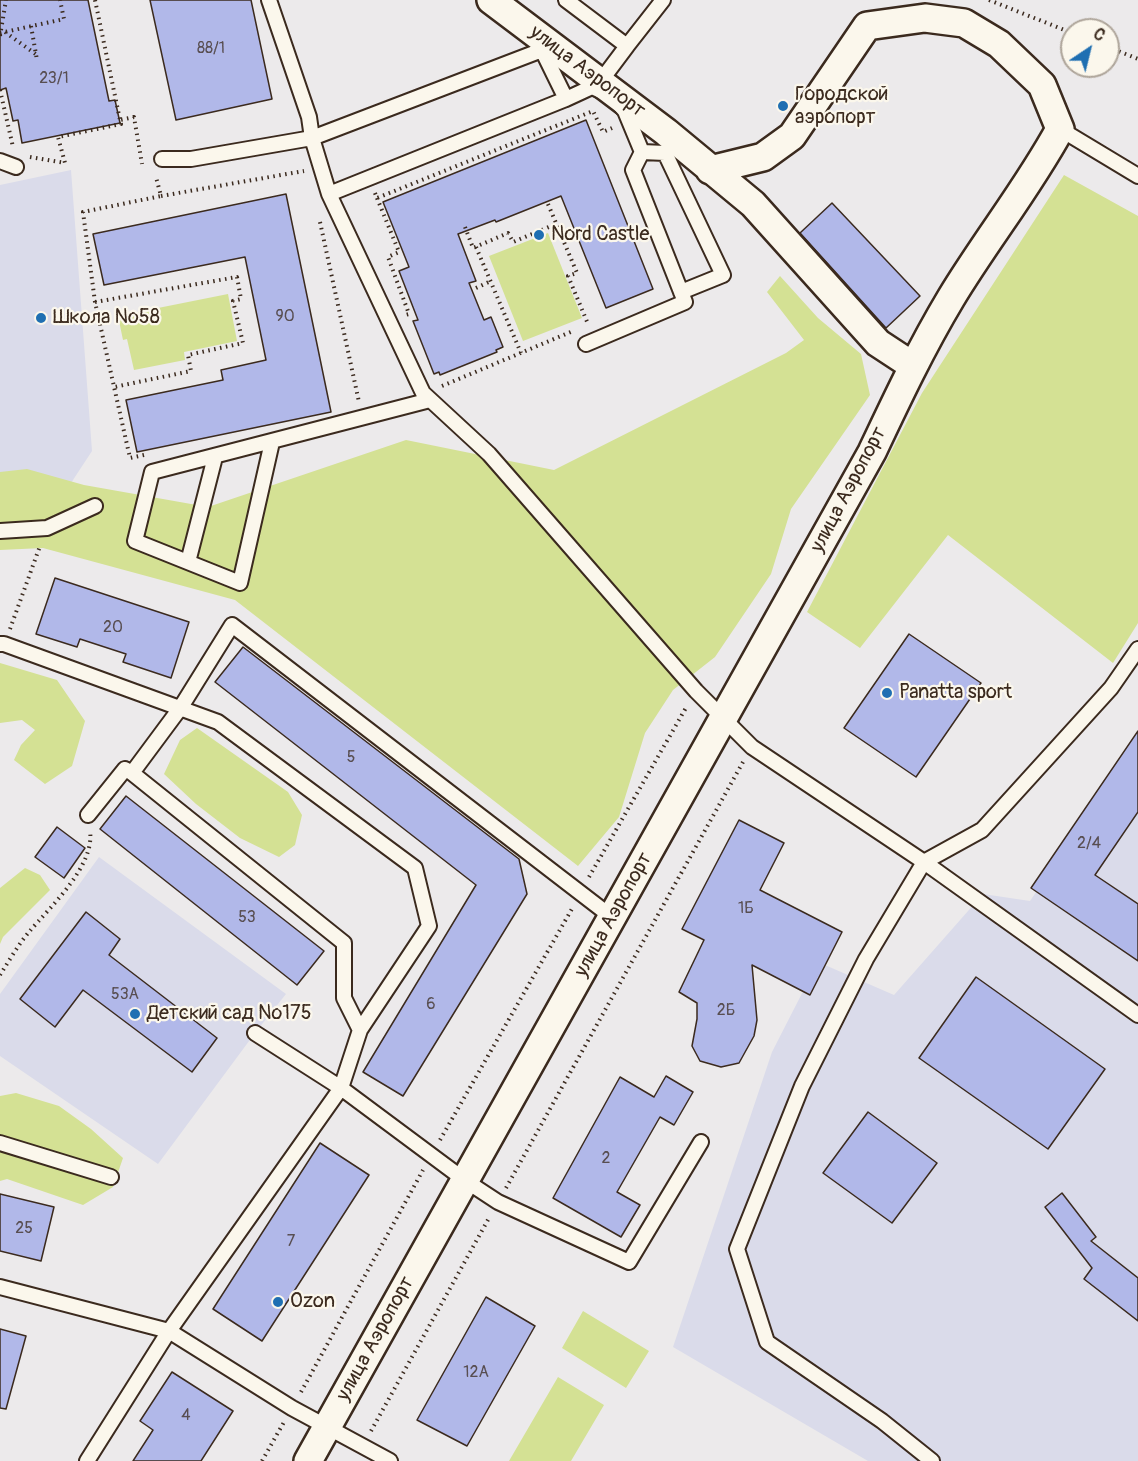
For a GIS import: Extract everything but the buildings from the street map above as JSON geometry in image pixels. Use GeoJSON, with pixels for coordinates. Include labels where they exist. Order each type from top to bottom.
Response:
{"type":"FeatureCollection","features":[{"type":"Feature","properties":{"kind":"street","name":"улица Аэропорт"},"geometry":{"type":"LineString","coordinates":[[491,0],[666,132],[753,204],[878,343],[913,366]]}},
{"type":"Feature","properties":{"kind":"street"},"geometry":{"type":"LineString","coordinates":[[710,170],[763,157],[792,136],[867,26],[925,18],[964,23],[999,44],[1042,85],[1060,129]]}},
{"type":"Feature","properties":{"kind":"street","name":"улица Аэропорт"},"geometry":{"type":"LineString","coordinates":[[308,1461],[872,452],[913,366],[952,296],[1040,167],[1060,129]]}},
{"type":"Feature","properties":{"kind":"lane"},"geometry":{"type":"LineString","coordinates":[[269,0],[309,117],[312,138],[330,194],[421,388],[430,400],[489,454],[696,691],[752,747],[924,862],[1138,1015]]}},
{"type":"Feature","properties":{"kind":"lane"},"geometry":{"type":"LineString","coordinates":[[566,0],[627,46]]}},
{"type":"Feature","properties":{"kind":"lane"},"geometry":{"type":"LineString","coordinates":[[600,82],[663,0]]}},
{"type":"Feature","properties":{"kind":"lane"},"geometry":{"type":"LineString","coordinates":[[162,159],[191,159],[312,138],[542,50],[566,99]]}},
{"type":"Feature","properties":{"kind":"lane"},"geometry":{"type":"LineString","coordinates":[[330,194],[592,87],[609,94],[625,111],[642,152],[633,170],[685,302],[586,344]]}},
{"type":"Feature","properties":{"kind":"lane"},"geometry":{"type":"LineString","coordinates":[[1060,129],[1138,176]]}},
{"type":"Feature","properties":{"kind":"lane"},"geometry":{"type":"LineString","coordinates":[[642,152],[665,153],[723,275],[681,292]]}},
{"type":"Feature","properties":{"kind":"lane"},"geometry":{"type":"LineString","coordinates":[[4,156],[20,161]]}},
{"type":"Feature","properties":{"kind":"lane"},"geometry":{"type":"LineString","coordinates":[[272,442],[240,583],[135,541],[152,472],[430,400]]}},
{"type":"Feature","properties":{"kind":"lane"},"geometry":{"type":"LineString","coordinates":[[188,562],[215,457]]}},
{"type":"Feature","properties":{"kind":"lane"},"geometry":{"type":"LineString","coordinates":[[0,531],[46,528],[94,507]]}},
{"type":"Feature","properties":{"kind":"lane"},"geometry":{"type":"LineString","coordinates":[[132,773],[181,707],[232,625],[613,918]]}},
{"type":"Feature","properties":{"kind":"lane"},"geometry":{"type":"LineString","coordinates":[[2,644],[218,722],[415,868],[429,926],[360,1029],[341,1088],[169,1331],[87,1461]]}},
{"type":"Feature","properties":{"kind":"lane"},"geometry":{"type":"LineString","coordinates":[[932,1461],[882,1421],[767,1342],[737,1249],[802,1086],[866,959],[924,862],[982,830],[1111,688],[1138,649]]}},
{"type":"Feature","properties":{"kind":"lane"},"geometry":{"type":"LineString","coordinates":[[88,815],[125,769],[132,773],[344,943],[344,999],[360,1029]]}},
{"type":"Feature","properties":{"kind":"lane"},"geometry":{"type":"LineString","coordinates":[[255,1033],[341,1088],[498,1202],[629,1262],[701,1142]]}},
{"type":"Feature","properties":{"kind":"lane"},"geometry":{"type":"LineString","coordinates":[[0,1143],[111,1177]]}},
{"type":"Feature","properties":{"kind":"lane"},"geometry":{"type":"LineString","coordinates":[[0,1287],[169,1331],[292,1408],[390,1461]]}},
{"type":"Feature","properties":{"kind":"path"},"geometry":{"type":"LineString","coordinates":[[1,33],[6,0]]}},
{"type":"Feature","properties":{"kind":"path"},"geometry":{"type":"LineString","coordinates":[[1,33],[64,19],[60,0]]}},
{"type":"Feature","properties":{"kind":"path"},"geometry":{"type":"LineString","coordinates":[[20,161],[64,163],[58,137],[121,124],[95,0]]}},
{"type":"Feature","properties":{"kind":"path"},"geometry":{"type":"LineString","coordinates":[[988,0],[1060,28]]}},
{"type":"Feature","properties":{"kind":"path"},"geometry":{"type":"LineString","coordinates":[[1,33],[37,58],[31,26]]}},
{"type":"Feature","properties":{"kind":"path"},"geometry":{"type":"LineString","coordinates":[[1120,52],[1138,59]]}},
{"type":"Feature","properties":{"kind":"path"},"geometry":{"type":"LineString","coordinates":[[0,90],[15,154],[4,156]]}},
{"type":"Feature","properties":{"kind":"path"},"geometry":{"type":"LineString","coordinates":[[377,198],[593,111],[603,132],[616,126]]}},
{"type":"Feature","properties":{"kind":"path"},"geometry":{"type":"LineString","coordinates":[[120,120],[134,117],[142,164]]}},
{"type":"Feature","properties":{"kind":"path"},"geometry":{"type":"LineString","coordinates":[[154,453],[130,458],[95,302],[83,212],[309,170]]}},
{"type":"Feature","properties":{"kind":"path"},"geometry":{"type":"LineString","coordinates":[[156,173],[161,196]]}},
{"type":"Feature","properties":{"kind":"path"},"geometry":{"type":"LineString","coordinates":[[372,187],[399,252],[388,257],[409,314],[403,316]]}},
{"type":"Feature","properties":{"kind":"path"},"geometry":{"type":"LineString","coordinates":[[548,204],[577,273],[568,276],[589,324]]}},
{"type":"Feature","properties":{"kind":"path"},"geometry":{"type":"LineString","coordinates":[[320,220],[359,406]]}},
{"type":"Feature","properties":{"kind":"path"},"geometry":{"type":"LineString","coordinates":[[476,247],[508,233],[513,242],[556,224]]}},
{"type":"Feature","properties":{"kind":"path"},"geometry":{"type":"LineString","coordinates":[[465,227],[473,248],[476,247],[521,353]]}},
{"type":"Feature","properties":{"kind":"path"},"geometry":{"type":"LineString","coordinates":[[95,302],[237,277],[241,298],[233,301],[243,343],[188,355],[191,371],[114,387]]}},
{"type":"Feature","properties":{"kind":"path"},"geometry":{"type":"LineString","coordinates":[[476,288],[491,281]]}},
{"type":"Feature","properties":{"kind":"path"},"geometry":{"type":"LineString","coordinates":[[421,388],[428,391],[599,320]]}},
{"type":"Feature","properties":{"kind":"path"},"geometry":{"type":"LineString","coordinates":[[2,644],[46,528]]}},
{"type":"Feature","properties":{"kind":"path"},"geometry":{"type":"LineString","coordinates":[[262,1461],[580,892],[696,691]]}},
{"type":"Feature","properties":{"kind":"path"},"geometry":{"type":"LineString","coordinates":[[362,1447],[752,747]]}},
{"type":"Feature","properties":{"kind":"path"},"geometry":{"type":"LineString","coordinates":[[0,975],[27,934],[66,890],[85,861],[91,839],[88,815]]}},
{"type":"Feature","properties":{"kind":"shaded area","name":"Школа №58"},"geometry":{"type":"Polygon","coordinates":[[[71,170],[92,451],[54,509],[0,510],[0,185],[71,170]]]}},
{"type":"Feature","properties":{"kind":"shaded area"},"geometry":{"type":"Polygon","coordinates":[[[1138,741],[1138,1461],[868,1461],[673,1347],[772,1052],[818,962],[894,995],[983,894],[1030,901],[1138,741]]]}},
{"type":"Feature","properties":{"kind":"shaded area","name":"Детский сад №175"},"geometry":{"type":"Polygon","coordinates":[[[99,857],[286,994],[158,1164],[0,1056],[0,994],[99,857]]]}},
{"type":"Feature","properties":{"kind":"green space"},"geometry":{"type":"Polygon","coordinates":[[[1064,175],[1138,216],[1138,623],[1113,663],[948,535],[860,648],[807,612],[922,393],[1064,175]]]}},
{"type":"Feature","properties":{"kind":"green space"},"geometry":{"type":"Polygon","coordinates":[[[548,233],[582,318],[523,341],[489,256],[548,233]]]}},
{"type":"Feature","properties":{"kind":"green space"},"geometry":{"type":"Polygon","coordinates":[[[780,276],[818,318],[861,354],[870,395],[791,509],[771,574],[715,657],[673,690],[645,733],[619,817],[578,866],[235,600],[43,548],[0,550],[0,472],[27,469],[84,485],[208,507],[406,440],[554,470],[786,353],[804,340],[767,292],[780,276]]]}},
{"type":"Feature","properties":{"kind":"green space"},"geometry":{"type":"Polygon","coordinates":[[[228,294],[237,341],[184,352],[185,360],[134,370],[127,339],[123,340],[118,316],[228,294]]]}},
{"type":"Feature","properties":{"kind":"green space"},"geometry":{"type":"Polygon","coordinates":[[[0,663],[57,680],[85,721],[72,766],[45,784],[14,760],[21,745],[35,730],[22,720],[0,723],[0,663]]]}},
{"type":"Feature","properties":{"kind":"green space"},"geometry":{"type":"Polygon","coordinates":[[[197,728],[288,792],[302,815],[295,845],[279,857],[240,838],[196,804],[164,774],[180,740],[197,728]]]}},
{"type":"Feature","properties":{"kind":"green space"},"geometry":{"type":"Polygon","coordinates":[[[25,868],[40,875],[50,890],[3,937],[0,944],[0,888],[25,868]]]}},
{"type":"Feature","properties":{"kind":"green space"},"geometry":{"type":"Polygon","coordinates":[[[16,1093],[59,1106],[91,1129],[123,1158],[113,1187],[83,1205],[7,1179],[0,1181],[0,1096],[16,1093]]]}},
{"type":"Feature","properties":{"kind":"green space"},"geometry":{"type":"Polygon","coordinates":[[[583,1311],[649,1351],[626,1388],[562,1348],[583,1311]]]}},
{"type":"Feature","properties":{"kind":"green space"},"geometry":{"type":"Polygon","coordinates":[[[558,1377],[604,1405],[571,1461],[509,1461],[558,1377]]]}},
{"type":"Feature","properties":{"kind":"place","name":"Городской аэропорт"},"geometry":{"type":"Point","coordinates":[783,106]}},
{"type":"Feature","properties":{"kind":"place","name":"Nord Castle"},"geometry":{"type":"Point","coordinates":[539,235]}},
{"type":"Feature","properties":{"kind":"place","name":"Школа №58"},"geometry":{"type":"Point","coordinates":[41,318]}},
{"type":"Feature","properties":{"kind":"place","name":"Panatta sport"},"geometry":{"type":"Point","coordinates":[887,693]}},
{"type":"Feature","properties":{"kind":"place","name":"Детский сад №175"},"geometry":{"type":"Point","coordinates":[135,1014]}},
{"type":"Feature","properties":{"kind":"place","name":"Ozon"},"geometry":{"type":"Point","coordinates":[278,1302]}}]}
